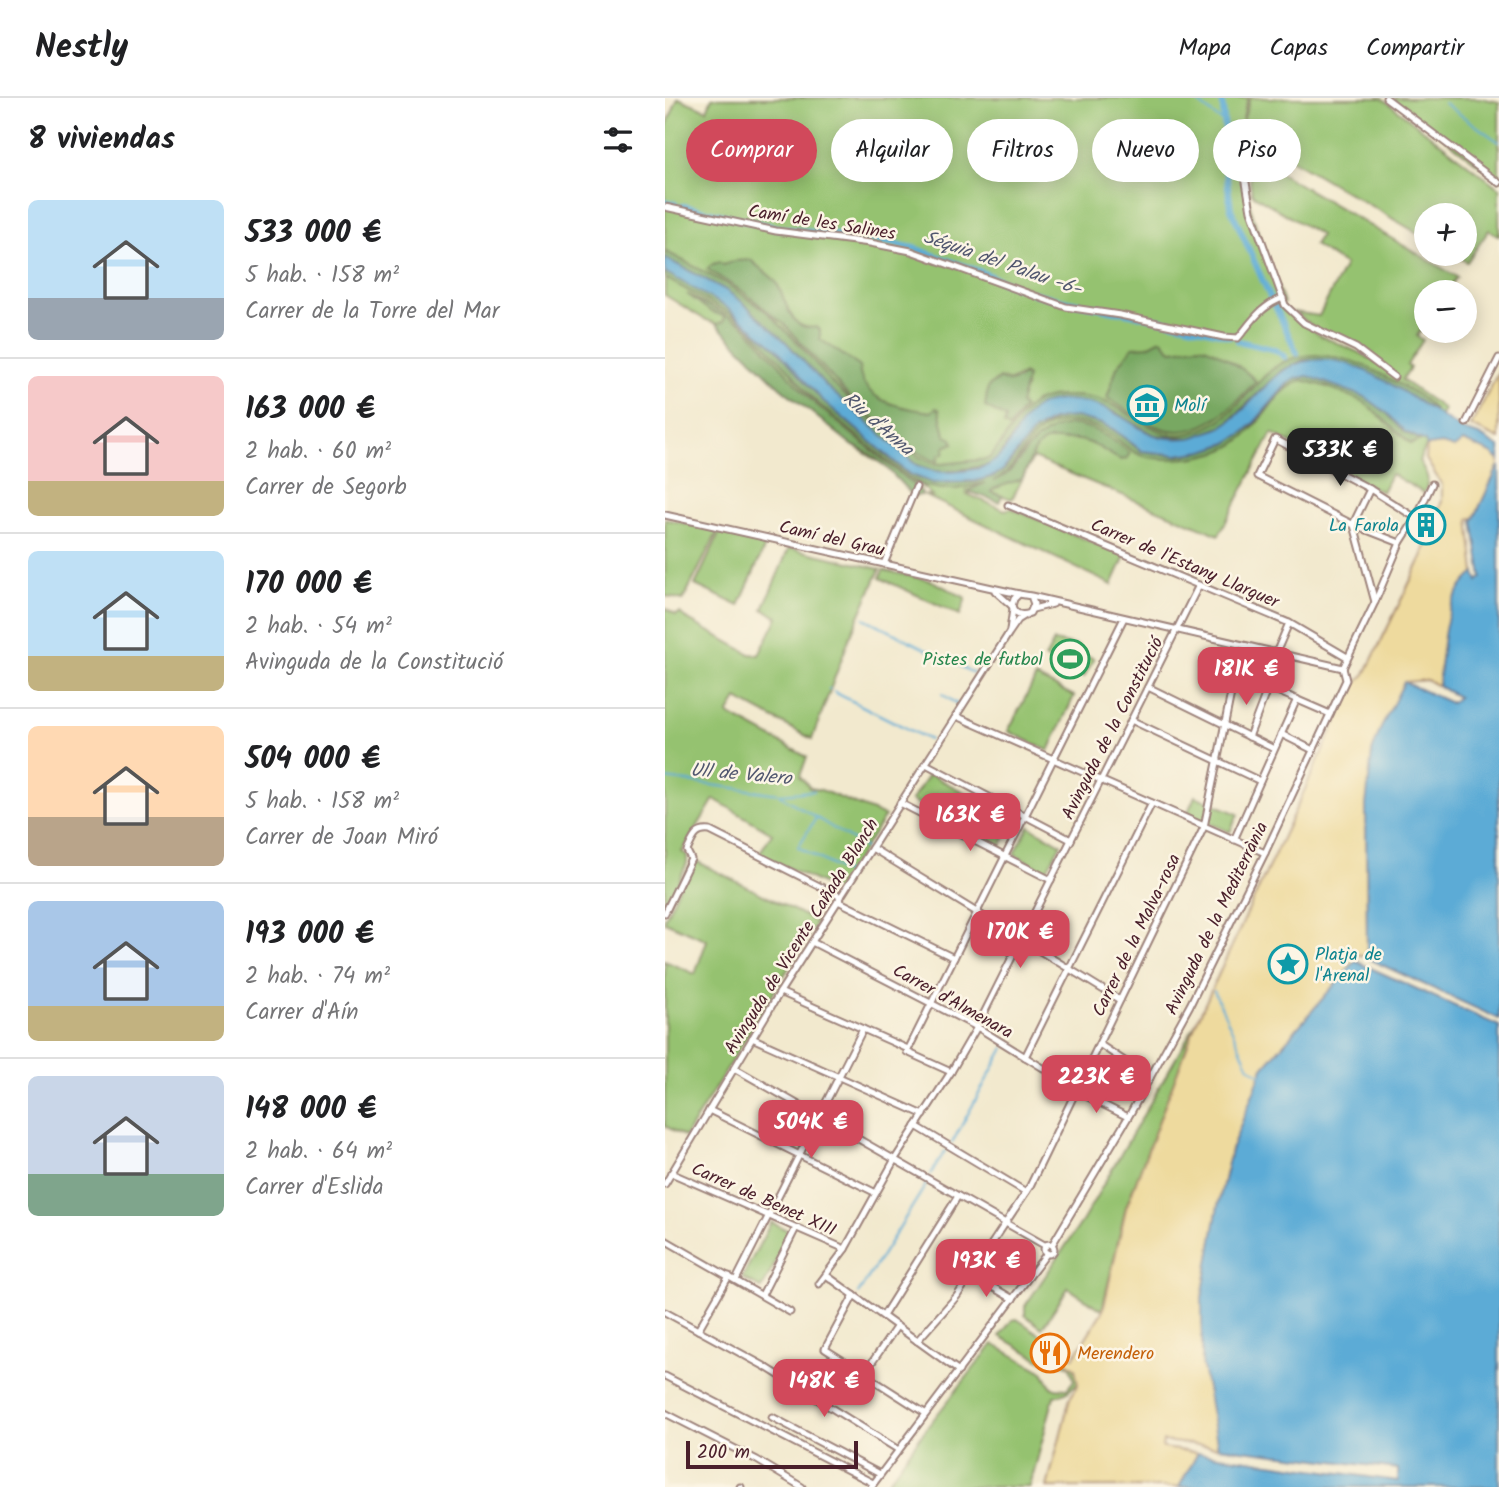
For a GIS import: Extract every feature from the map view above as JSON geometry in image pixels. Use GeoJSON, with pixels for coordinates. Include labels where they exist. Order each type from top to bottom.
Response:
{"type":"FeatureCollection","features":[{"type":"Feature","properties":{"kind":"street"},"geometry":{"type":"LineString","coordinates":[[1386,98],[1499,183]]}},
{"type":"Feature","properties":{"kind":"street"},"geometry":{"type":"LineString","coordinates":[[1246,182],[1251,211],[1289,310],[1304,323],[1356,348],[1394,377]]}},
{"type":"Feature","properties":{"kind":"street","name":"Camí de les Salines"},"geometry":{"type":"LineString","coordinates":[[665,207],[776,231],[911,251],[1066,307],[1120,315],[1224,337],[1238,338],[1262,309],[1270,302],[1283,298]]}},
{"type":"Feature","properties":{"kind":"street"},"geometry":{"type":"LineString","coordinates":[[1466,424],[1499,358]]}},
{"type":"Feature","properties":{"kind":"street"},"geometry":{"type":"LineString","coordinates":[[1400,543],[1354,524],[1257,476],[1275,439],[1370,489],[1416,518]]}},
{"type":"Feature","properties":{"kind":"street","name":"Avinguda de la Mediterrània"},"geometry":{"type":"LineString","coordinates":[[872,1485],[1013,1299],[1048,1248],[1150,1078],[1201,985],[1265,853],[1346,680],[1343,668],[1347,657],[1375,602],[1400,543],[1416,518],[1432,484]]}},
{"type":"Feature","properties":{"kind":"street"},"geometry":{"type":"LineString","coordinates":[[884,564],[916,487]]}},
{"type":"Feature","properties":{"kind":"street"},"geometry":{"type":"LineString","coordinates":[[1370,489],[1354,524],[1375,602]]}},
{"type":"Feature","properties":{"kind":"street","name":"Carrer de l'Estany Llarguer"},"geometry":{"type":"LineString","coordinates":[[1008,505],[1289,623],[1347,657]]}},
{"type":"Feature","properties":{"kind":"street","name":"Camí del Grau"},"geometry":{"type":"LineString","coordinates":[[665,514],[1019,594]]}},
{"type":"Feature","properties":{"kind":"street","name":"Avinguda de la Constitució"},"geometry":{"type":"LineString","coordinates":[[819,1284],[845,1249],[895,1159],[977,1027],[1199,584]]}},
{"type":"Feature","properties":{"kind":"street","name":"Camí del Grau"},"geometry":{"type":"LineString","coordinates":[[993,589],[1013,607]]}},
{"type":"Feature","properties":{"kind":"street"},"geometry":{"type":"LineString","coordinates":[[1056,603],[1033,609],[1026,615],[1021,615],[1013,607],[1014,599],[1019,594],[1031,596],[1343,668]]}},
{"type":"Feature","properties":{"kind":"street"},"geometry":{"type":"LineString","coordinates":[[1031,596],[1034,600],[1033,609]]}},
{"type":"Feature","properties":{"kind":"street","name":"Avinguda de Vicente Cañada Blanch"},"geometry":{"type":"LineString","coordinates":[[1009,634],[1013,607]]}},
{"type":"Feature","properties":{"kind":"street","name":"Avinguda de Vicente Cañada Blanch"},"geometry":{"type":"LineString","coordinates":[[665,1184],[780,992],[1018,620],[1026,615]]}},
{"type":"Feature","properties":{"kind":"street"},"geometry":{"type":"LineString","coordinates":[[907,1051],[1124,618]]}},
{"type":"Feature","properties":{"kind":"street"},"geometry":{"type":"LineString","coordinates":[[1276,653],[1289,623]]}},
{"type":"Feature","properties":{"kind":"street","name":"Carrer de la Malva-rosa"},"geometry":{"type":"LineString","coordinates":[[917,1341],[957,1296],[1026,1192],[1205,827],[1225,725],[1247,646]]}},
{"type":"Feature","properties":{"kind":"street"},"geometry":{"type":"LineString","coordinates":[[1238,674],[1330,714]]}},
{"type":"Feature","properties":{"kind":"street"},"geometry":{"type":"LineString","coordinates":[[1148,687],[1274,750]]}},
{"type":"Feature","properties":{"kind":"street"},"geometry":{"type":"LineString","coordinates":[[1249,737],[1268,687]]}},
{"type":"Feature","properties":{"kind":"street"},"geometry":{"type":"LineString","coordinates":[[1234,840],[1297,699]]}},
{"type":"Feature","properties":{"kind":"street"},"geometry":{"type":"LineString","coordinates":[[956,716],[1265,853]]}},
{"type":"Feature","properties":{"kind":"street"},"geometry":{"type":"LineString","coordinates":[[1131,720],[1260,781]]}},
{"type":"Feature","properties":{"kind":"street"},"geometry":{"type":"LineString","coordinates":[[1281,734],[1313,750]]}},
{"type":"Feature","properties":{"kind":"street"},"geometry":{"type":"LineString","coordinates":[[926,764],[1071,840]]}},
{"type":"Feature","properties":{"kind":"street"},"geometry":{"type":"LineString","coordinates":[[901,803],[1051,880]]}},
{"type":"Feature","properties":{"kind":"street"},"geometry":{"type":"LineString","coordinates":[[1025,1057],[1152,803]]}},
{"type":"Feature","properties":{"kind":"street"},"geometry":{"type":"LineString","coordinates":[[665,913],[691,859],[687,851],[697,832],[710,831],[954,958]]}},
{"type":"Feature","properties":{"kind":"street"},"geometry":{"type":"LineString","coordinates":[[872,848],[1120,1000]]}},
{"type":"Feature","properties":{"kind":"street","name":"Carrer d'Almenara"},"geometry":{"type":"LineString","coordinates":[[812,942],[977,1027],[1076,1090],[1128,1117]]}},
{"type":"Feature","properties":{"kind":"street"},"geometry":{"type":"LineString","coordinates":[[780,992],[951,1072]]}},
{"type":"Feature","properties":{"kind":"street"},"geometry":{"type":"LineString","coordinates":[[736,1280],[863,1029]]}},
{"type":"Feature","properties":{"kind":"street"},"geometry":{"type":"LineString","coordinates":[[752,1038],[924,1115]]}},
{"type":"Feature","properties":{"kind":"street"},"geometry":{"type":"LineString","coordinates":[[1099,1044],[1150,1078]]}},
{"type":"Feature","properties":{"kind":"street"},"geometry":{"type":"LineString","coordinates":[[734,1068],[1048,1248]]}},
{"type":"Feature","properties":{"kind":"street"},"geometry":{"type":"LineString","coordinates":[[709,1110],[876,1193]]}},
{"type":"Feature","properties":{"kind":"street"},"geometry":{"type":"LineString","coordinates":[[916,1126],[1026,1192]]}},
{"type":"Feature","properties":{"kind":"street","name":"Carrer de Benet XIII"},"geometry":{"type":"LineString","coordinates":[[671,1174],[845,1249]]}},
{"type":"Feature","properties":{"kind":"street"},"geometry":{"type":"LineString","coordinates":[[883,1316],[958,1196]]}},
{"type":"Feature","properties":{"kind":"street"},"geometry":{"type":"LineString","coordinates":[[762,1295],[796,1228]]}},
{"type":"Feature","properties":{"kind":"street"},"geometry":{"type":"LineString","coordinates":[[665,1240],[790,1312]]}},
{"type":"Feature","properties":{"kind":"street"},"geometry":{"type":"LineString","coordinates":[[826,1275],[958,1371]]}},
{"type":"Feature","properties":{"kind":"street"},"geometry":{"type":"LineString","coordinates":[[972,1275],[1013,1299]]}},
{"type":"Feature","properties":{"kind":"street"},"geometry":{"type":"LineString","coordinates":[[698,1330],[729,1276]]}},
{"type":"Feature","properties":{"kind":"street"},"geometry":{"type":"LineString","coordinates":[[854,1295],[825,1349],[925,1413]]}},
{"type":"Feature","properties":{"kind":"street"},"geometry":{"type":"LineString","coordinates":[[665,1312],[764,1366],[897,1449]]}},
{"type":"Feature","properties":{"kind":"street"},"geometry":{"type":"LineString","coordinates":[[864,1374],[897,1326]]}},
{"type":"Feature","properties":{"kind":"street"},"geometry":{"type":"LineString","coordinates":[[665,1376],[872,1485]]}},
{"type":"Feature","properties":{"kind":"street"},"geometry":{"type":"LineString","coordinates":[[665,1413],[757,1460],[802,1487]]}},
{"type":"Feature","properties":{"kind":"street"},"geometry":{"type":"LineString","coordinates":[[772,1417],[880,1474]]}},
{"type":"Feature","properties":{"kind":"green space"},"geometry":{"type":"Polygon","coordinates":[[[678,98],[707,110],[712,98],[1248,98],[1243,119],[1213,119],[1213,182],[1245,182],[1257,228],[1284,303],[1279,305],[1321,336],[1362,354],[1396,375],[1361,348],[1316,329],[1295,312],[1319,316],[1345,265],[1314,245],[1320,235],[1252,194],[1250,182],[1295,182],[1414,252],[1414,266],[1438,266],[1457,277],[1455,280],[1414,280],[1414,343],[1421,343],[1407,365],[1410,368],[1402,380],[1444,409],[1419,461],[1427,477],[1424,493],[1391,474],[1382,492],[1272,433],[1219,535],[1033,458],[1012,499],[982,489],[967,494],[1005,510],[1011,508],[1125,556],[1112,585],[924,495],[932,496],[918,485],[907,481],[906,485],[885,466],[852,445],[780,387],[715,323],[665,295],[665,130],[678,98]],[[1024,374],[1010,381],[999,378],[988,387],[987,394],[1020,399],[1026,386],[1024,383],[1027,377],[1024,374]]]}},
{"type":"Feature","properties":{"kind":"green space"},"geometry":{"type":"Polygon","coordinates":[[[1250,98],[1382,98],[1499,188],[1499,236],[1489,230],[1477,247],[1477,203],[1414,203],[1414,231],[1301,165],[1301,119],[1244,119],[1250,98]]]}},
{"type":"Feature","properties":{"kind":"green space"},"geometry":{"type":"Polygon","coordinates":[[[1481,98],[1499,102],[1499,180],[1394,100],[1481,98]]]}},
{"type":"Feature","properties":{"kind":"green space"},"geometry":{"type":"Polygon","coordinates":[[[665,251],[727,284],[767,312],[833,384],[865,414],[919,457],[932,463],[988,459],[1031,405],[1045,398],[1061,396],[1097,399],[1158,430],[1191,433],[1226,416],[1269,372],[1281,364],[1294,358],[1309,356],[1338,358],[1367,367],[1416,394],[1435,411],[1362,369],[1333,360],[1303,360],[1280,372],[1224,426],[1191,438],[1155,435],[1116,413],[1089,403],[1051,402],[1029,414],[997,459],[989,465],[939,473],[915,464],[827,387],[786,342],[741,301],[665,258],[665,251]]]}},
{"type":"Feature","properties":{"kind":"green space"},"geometry":{"type":"Polygon","coordinates":[[[751,260],[776,282],[794,320],[800,325],[817,327],[820,330],[820,339],[859,366],[867,388],[875,396],[908,408],[931,412],[939,409],[945,435],[954,443],[945,447],[944,454],[939,455],[938,461],[912,449],[851,399],[785,325],[745,293],[707,269],[719,262],[723,265],[751,260]]]}},
{"type":"Feature","properties":{"kind":"green space"},"geometry":{"type":"Polygon","coordinates":[[[665,272],[726,307],[776,348],[821,399],[909,475],[933,483],[975,482],[994,476],[1004,470],[1034,431],[1063,418],[1076,417],[1101,424],[1141,451],[1178,456],[1204,451],[1226,444],[1243,433],[1287,384],[1308,376],[1365,397],[1387,413],[1404,432],[1421,440],[1411,444],[1364,402],[1302,380],[1280,396],[1242,438],[1230,447],[1214,453],[1177,459],[1149,457],[1136,453],[1114,437],[1083,423],[1057,423],[1042,430],[1006,473],[993,481],[1008,473],[1038,439],[1051,430],[1064,426],[1089,428],[1116,442],[1130,453],[1126,459],[1121,460],[1081,440],[1046,441],[1034,452],[1022,479],[993,489],[991,492],[1002,496],[999,502],[967,491],[985,483],[957,489],[925,486],[908,478],[813,399],[745,323],[665,278],[665,272]]]}},
{"type":"Feature","properties":{"kind":"green space"},"geometry":{"type":"Polygon","coordinates":[[[687,294],[743,324],[812,401],[921,491],[922,495],[915,496],[910,493],[886,467],[870,454],[852,445],[780,387],[716,324],[723,322],[725,317],[710,311],[687,294]]]}},
{"type":"Feature","properties":{"kind":"green space"},"geometry":{"type":"Polygon","coordinates":[[[1161,339],[1171,350],[1199,346],[1213,350],[1256,381],[1234,404],[1209,423],[1181,431],[1149,423],[1107,398],[1117,367],[1133,347],[1148,346],[1161,339]]]}},
{"type":"Feature","properties":{"kind":"green space"},"geometry":{"type":"Polygon","coordinates":[[[1022,375],[1027,377],[1020,404],[1024,407],[1009,428],[1004,425],[1006,418],[985,407],[988,387],[999,379],[1010,382],[1022,375]]]}},
{"type":"Feature","properties":{"kind":"green space"},"geometry":{"type":"Polygon","coordinates":[[[665,519],[716,530],[717,533],[683,600],[665,596],[665,519]]]}},
{"type":"Feature","properties":{"kind":"green space"},"geometry":{"type":"Polygon","coordinates":[[[720,532],[766,544],[739,606],[695,585],[720,532]]]}},
{"type":"Feature","properties":{"kind":"green space"},"geometry":{"type":"Polygon","coordinates":[[[789,548],[880,569],[849,639],[812,739],[737,699],[728,714],[807,757],[800,776],[810,788],[885,816],[837,891],[759,854],[772,833],[714,799],[682,852],[687,855],[687,863],[665,910],[665,608],[676,615],[680,613],[750,654],[759,655],[778,617],[763,609],[789,548]]]}},
{"type":"Feature","properties":{"kind":"green space"},"geometry":{"type":"Polygon","coordinates":[[[883,570],[932,581],[966,598],[960,615],[880,578],[883,570]]]}},
{"type":"Feature","properties":{"kind":"green space","name":"Pistes de futbol"},"geometry":{"type":"Polygon","coordinates":[[[1054,641],[1078,646],[1077,650],[1094,659],[1084,677],[1045,658],[1054,641]]]}},
{"type":"Feature","properties":{"kind":"green space"},"geometry":{"type":"Polygon","coordinates":[[[1036,677],[1074,696],[1049,751],[1008,731],[1036,677]]]}},
{"type":"Feature","properties":{"kind":"green space"},"geometry":{"type":"Polygon","coordinates":[[[929,774],[1015,819],[1000,848],[911,801],[929,774]]]}},
{"type":"Feature","properties":{"kind":"green space"},"geometry":{"type":"Polygon","coordinates":[[[1195,796],[1238,814],[1230,832],[1187,814],[1195,796]]]}},
{"type":"Feature","properties":{"kind":"green space"},"geometry":{"type":"Polygon","coordinates":[[[1029,826],[1061,844],[1046,871],[1014,854],[1029,826]]]}},
{"type":"Feature","properties":{"kind":"green space"},"geometry":{"type":"Polygon","coordinates":[[[694,860],[817,922],[685,1137],[665,1126],[665,961],[695,974],[707,940],[665,922],[665,918],[694,860]]]}},
{"type":"Feature","properties":{"kind":"green space"},"geometry":{"type":"Polygon","coordinates":[[[1196,1023],[1126,1207],[1102,1310],[1068,1288],[1042,1328],[1025,1315],[1025,1306],[1083,1220],[1196,1023]]]}},
{"type":"Feature","properties":{"kind":"green space"},"geometry":{"type":"Polygon","coordinates":[[[771,1222],[791,1232],[762,1289],[742,1278],[771,1222]]]}},
{"type":"Feature","properties":{"kind":"green space"},"geometry":{"type":"Polygon","coordinates":[[[1017,1319],[1064,1351],[1056,1365],[1049,1365],[1000,1336],[1012,1320],[1017,1319]]]}},
{"type":"Feature","properties":{"kind":"green space"},"geometry":{"type":"Polygon","coordinates":[[[993,1344],[1043,1372],[1052,1388],[1067,1389],[1074,1380],[1070,1367],[1058,1364],[1064,1360],[1075,1369],[1077,1375],[1078,1383],[1066,1393],[1054,1396],[1030,1487],[884,1487],[925,1430],[993,1344]]]}},
{"type":"Feature","properties":{"kind":"sand"},"geometry":{"type":"Polygon","coordinates":[[[1499,371],[1499,439],[1471,426],[1499,371]]]}},
{"type":"Feature","properties":{"kind":"sand","name":"Platja de l'Arenal"},"geometry":{"type":"Polygon","coordinates":[[[1463,441],[1491,453],[1499,460],[1499,465],[1473,521],[1472,518],[1469,519],[1475,573],[1466,582],[1453,609],[1438,686],[1427,680],[1404,682],[1366,805],[1367,958],[1358,954],[1355,961],[1263,1068],[1231,1150],[1202,1298],[1218,1447],[1163,1441],[1164,1448],[1198,1453],[1179,1487],[1047,1487],[1070,1398],[1078,1385],[1075,1368],[1064,1360],[1069,1356],[1074,1357],[1103,1310],[1126,1208],[1196,1023],[1353,686],[1365,674],[1422,557],[1442,501],[1442,485],[1426,459],[1427,446],[1442,444],[1454,448],[1463,441]]]}},
{"type":"Feature","properties":{"kind":"water"},"geometry":{"type":"Polygon","coordinates":[[[665,258],[741,301],[786,342],[827,387],[915,464],[932,470],[961,471],[988,465],[999,457],[1034,409],[1052,401],[1080,401],[1098,406],[1156,435],[1193,437],[1223,426],[1282,371],[1311,360],[1331,360],[1347,364],[1381,378],[1461,429],[1479,435],[1499,447],[1499,460],[1491,453],[1463,441],[1454,448],[1442,444],[1427,446],[1425,441],[1405,432],[1387,413],[1365,397],[1308,376],[1287,384],[1243,433],[1227,443],[1204,451],[1177,455],[1142,451],[1102,424],[1076,417],[1063,418],[1052,420],[1034,431],[1003,470],[994,476],[976,481],[933,483],[909,474],[821,399],[776,348],[726,307],[665,272],[665,258]]]}},
{"type":"Feature","properties":{"kind":"water"},"geometry":{"type":"Polygon","coordinates":[[[1499,465],[1499,1019],[1367,958],[1366,805],[1372,752],[1404,682],[1451,703],[1458,697],[1438,686],[1443,640],[1450,610],[1464,583],[1475,573],[1478,581],[1482,577],[1473,521],[1499,465]]]}},
{"type":"Feature","properties":{"kind":"water"},"geometry":{"type":"Polygon","coordinates":[[[1355,961],[1499,1026],[1499,1487],[1179,1487],[1198,1453],[1398,1481],[1398,1469],[1218,1447],[1202,1362],[1202,1298],[1231,1150],[1263,1068],[1355,961]]]}},
{"type":"Feature","properties":{"kind":"waterway"},"geometry":{"type":"LineString","coordinates":[[1192,98],[1219,119]]}},
{"type":"Feature","properties":{"kind":"waterway"},"geometry":{"type":"LineString","coordinates":[[1222,98],[1225,131],[1223,149],[1231,209],[1271,299]]}},
{"type":"Feature","properties":{"kind":"waterway"},"geometry":{"type":"LineString","coordinates":[[1444,103],[1499,142]]}},
{"type":"Feature","properties":{"kind":"waterway","name":"Séquia del Palau -6-"},"geometry":{"type":"LineString","coordinates":[[665,201],[675,204]]}},
{"type":"Feature","properties":{"kind":"waterway","name":"Séquia del Palau -6-"},"geometry":{"type":"LineString","coordinates":[[683,206],[779,228],[868,239],[914,248],[1016,287]]}},
{"type":"Feature","properties":{"kind":"waterway","name":"Séquia del Palau -6-"},"geometry":{"type":"LineString","coordinates":[[1033,293],[1230,336]]}},
{"type":"Feature","properties":{"kind":"waterway"},"geometry":{"type":"LineString","coordinates":[[1275,306],[1297,353]]}},
{"type":"Feature","properties":{"kind":"waterway","name":"Séquia del Palau -6-"},"geometry":{"type":"LineString","coordinates":[[1238,341],[1276,350],[1285,357]]}},
{"type":"Feature","properties":{"kind":"waterway"},"geometry":{"type":"LineString","coordinates":[[864,618],[973,673]]}},
{"type":"Feature","properties":{"kind":"waterway"},"geometry":{"type":"LineString","coordinates":[[834,692],[930,740]]}},
{"type":"Feature","properties":{"kind":"waterway"},"geometry":{"type":"LineString","coordinates":[[942,694],[957,704]]}},
{"type":"Feature","properties":{"kind":"waterway","name":"Ull de Valero"},"geometry":{"type":"LineString","coordinates":[[665,779],[780,794],[814,791]]}},
{"type":"Feature","properties":{"kind":"waterway"},"geometry":{"type":"LineString","coordinates":[[780,795],[865,848]]}},
{"type":"Feature","properties":{"kind":"waterway"},"geometry":{"type":"LineString","coordinates":[[816,818],[798,847],[848,874]]}},
{"type":"Feature","properties":{"kind":"waterway"},"geometry":{"type":"LineString","coordinates":[[1214,991],[1249,1067],[1261,1075]]}},
{"type":"Feature","properties":{"kind":"waterway"},"geometry":{"type":"LineString","coordinates":[[952,1143],[1004,1048]]}},
{"type":"Feature","properties":{"kind":"waterway"},"geometry":{"type":"LineString","coordinates":[[931,1174],[945,1151]]}},
{"type":"Feature","properties":{"kind":"waterway"},"geometry":{"type":"LineString","coordinates":[[858,1294],[927,1183]]}},
{"type":"Feature","properties":{"kind":"place","name":"Molí"},"geometry":{"type":"Point","coordinates":[1147,405]}},
{"type":"Feature","properties":{"kind":"place","name":"La Farola"},"geometry":{"type":"Point","coordinates":[1426,525]}},
{"type":"Feature","properties":{"kind":"place","name":"Pistes de futbol"},"geometry":{"type":"Point","coordinates":[1070,659]}},
{"type":"Feature","properties":{"kind":"place","name":"Platja de l'Arenal"},"geometry":{"type":"Point","coordinates":[1288,964]}},
{"type":"Feature","properties":{"kind":"place","name":"Merendero"},"geometry":{"type":"Point","coordinates":[1050,1353]}},
{"type":"Feature","properties":{"kind":"water label","name":"Riu d'Anna"},"geometry":{"type":"Point","coordinates":[879,423]}}]}
